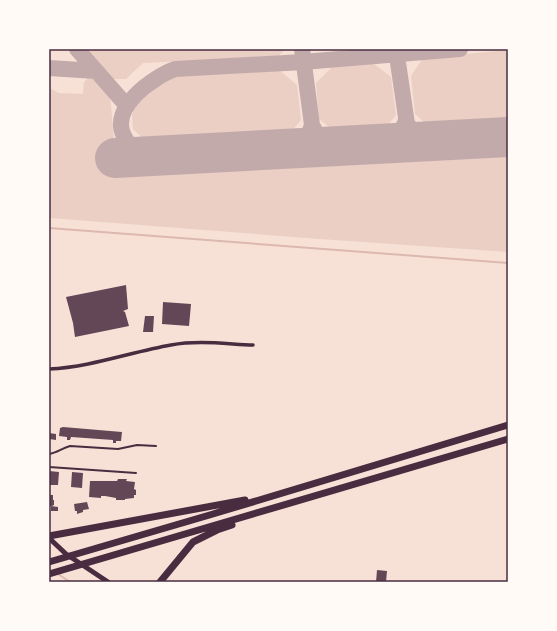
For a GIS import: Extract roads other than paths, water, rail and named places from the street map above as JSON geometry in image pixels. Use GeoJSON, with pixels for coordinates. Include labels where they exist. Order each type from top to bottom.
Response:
{"type":"FeatureCollection","features":[{"type":"Feature","properties":{"kind":"highway"},"geometry":{"type":"LineString","coordinates":[[49,562],[508,425]]}},
{"type":"Feature","properties":{"kind":"highway"},"geometry":{"type":"LineString","coordinates":[[49,574],[508,439]]}},
{"type":"Feature","properties":{"kind":"highway"},"geometry":{"type":"LineString","coordinates":[[49,537],[241,501],[323,480]]}},
{"type":"Feature","properties":{"kind":"highway"},"geometry":{"type":"LineString","coordinates":[[160,582],[193,542],[217,530],[326,493]]}},
{"type":"Feature","properties":{"kind":"highway"},"geometry":{"type":"LineString","coordinates":[[168,573],[168,582]]}},
{"type":"Feature","properties":{"kind":"main road"},"geometry":{"type":"LineString","coordinates":[[49,537],[66,554],[108,582]]}},
{"type":"Feature","properties":{"kind":"street"},"geometry":{"type":"LineString","coordinates":[[49,369],[70,367],[191,342],[253,345]]}},
{"type":"Feature","properties":{"kind":"lane"},"geometry":{"type":"LineString","coordinates":[[49,454],[70,446],[118,449],[137,445],[156,446]]}},
{"type":"Feature","properties":{"kind":"lane"},"geometry":{"type":"LineString","coordinates":[[49,467],[136,473]]}},
{"type":"Feature","properties":{"kind":"waterway"},"geometry":{"type":"LineString","coordinates":[[49,228],[508,263]]}},
{"type":"Feature","properties":{"kind":"waterway"},"geometry":{"type":"LineString","coordinates":[[58,574],[70,582]]}}]}
